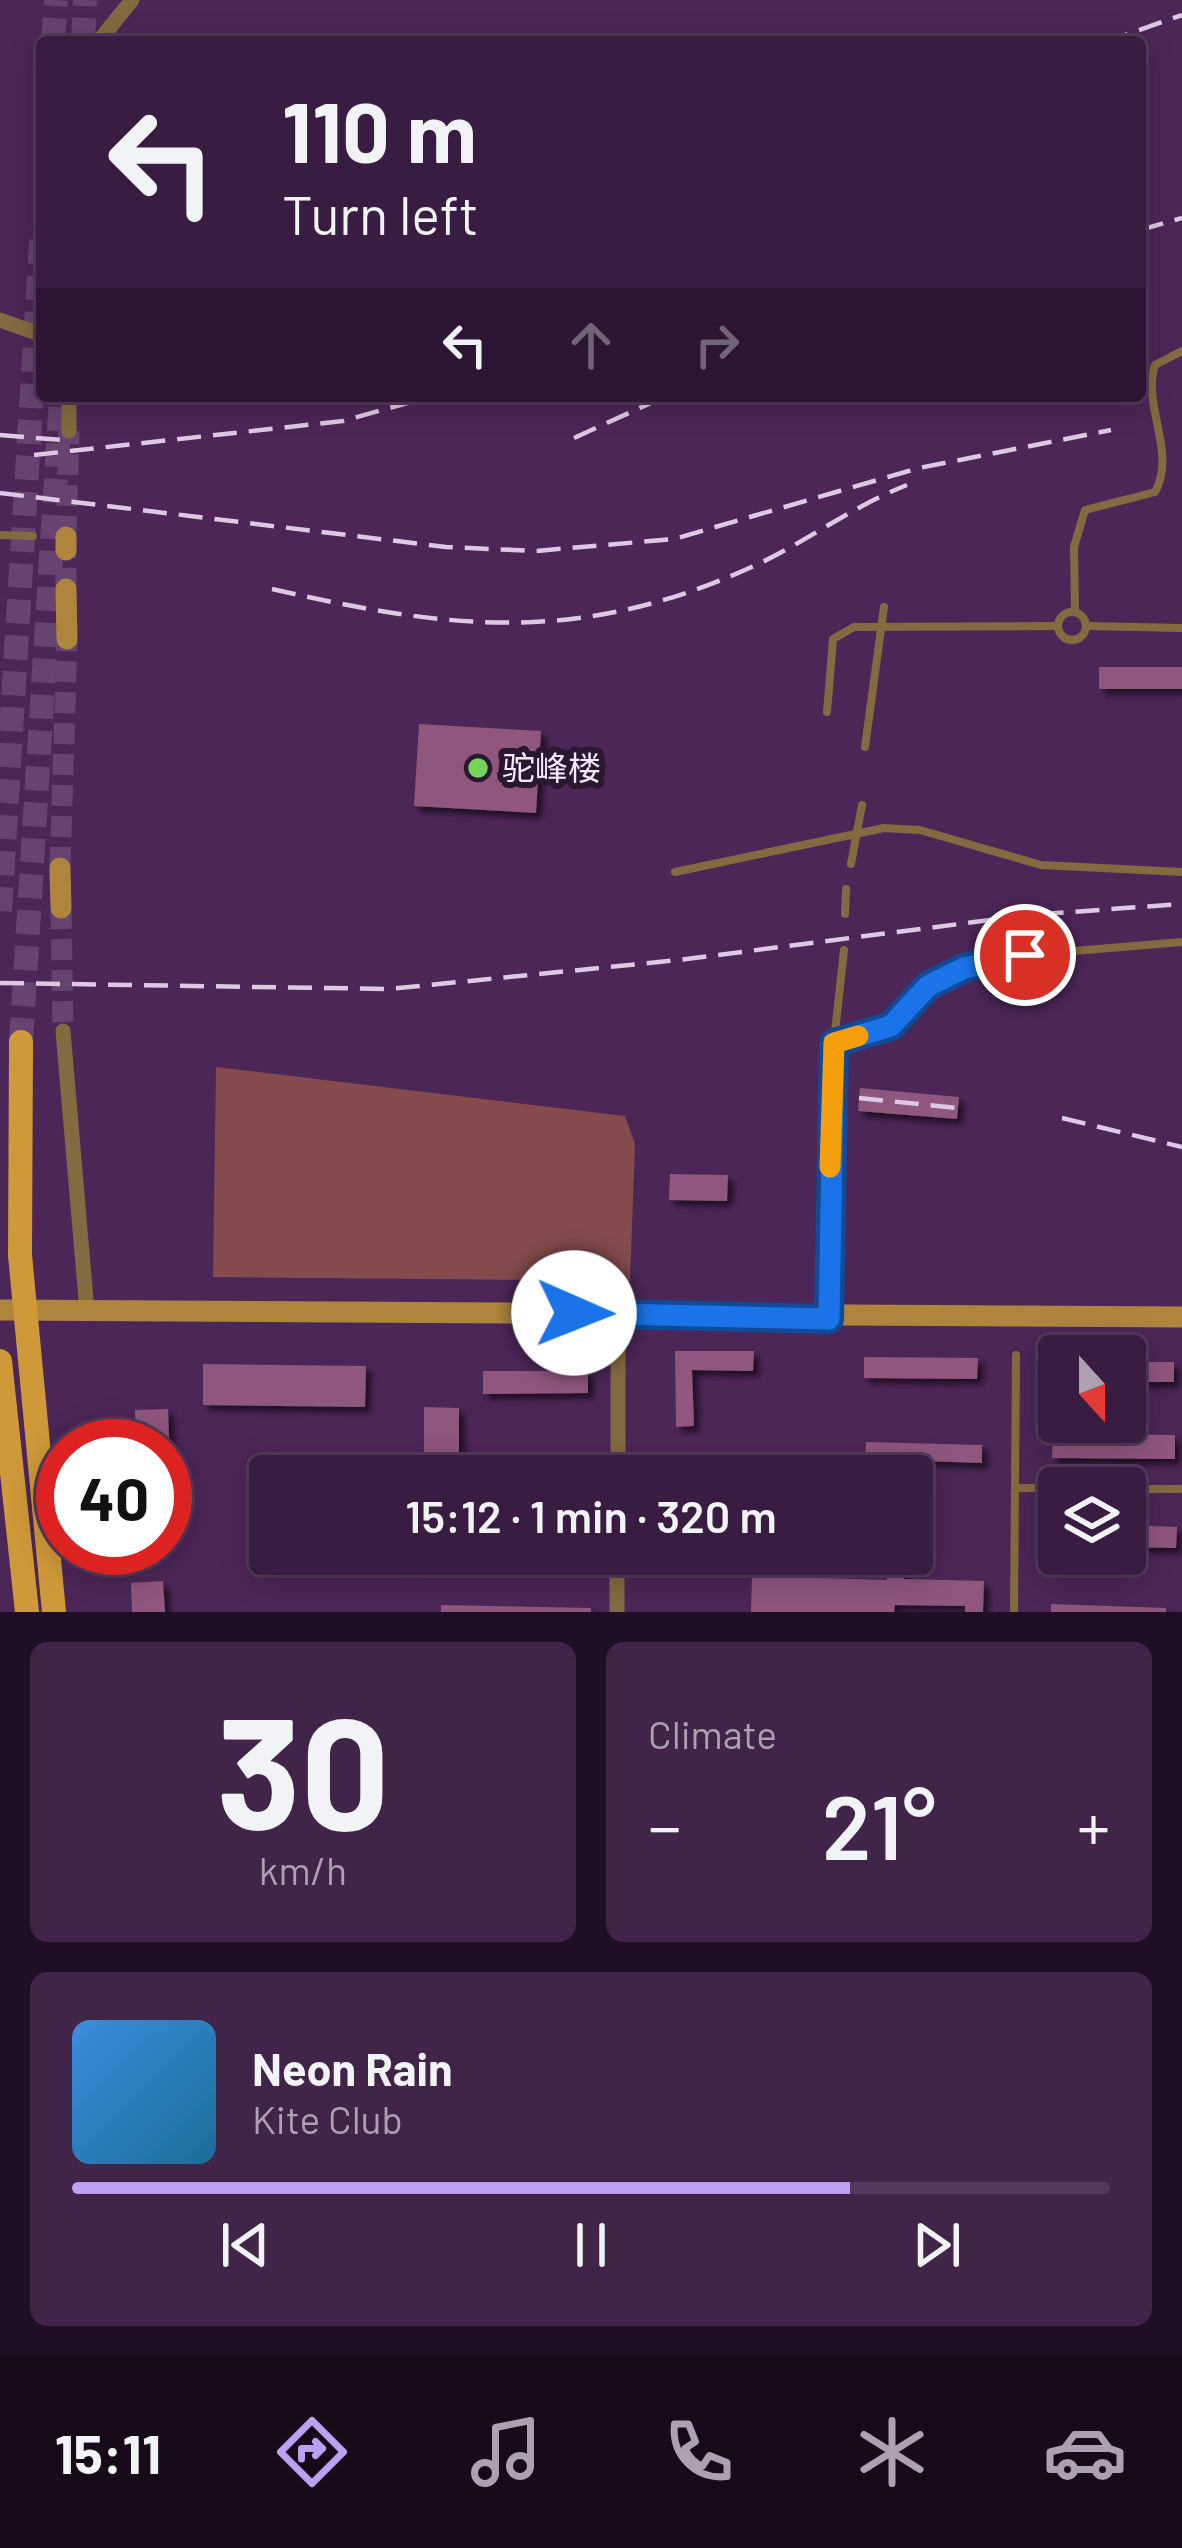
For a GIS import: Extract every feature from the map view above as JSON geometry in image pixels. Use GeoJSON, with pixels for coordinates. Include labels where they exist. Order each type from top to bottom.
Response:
{"type":"FeatureCollection","features":[{"type":"Feature","properties":{"kind":"main road"},"geometry":{"type":"LineString","coordinates":[[21,1042],[12,1311],[54,1612]]}},
{"type":"Feature","properties":{"kind":"main road"},"geometry":{"type":"LineString","coordinates":[[0,1361],[27,1612]]}},
{"type":"Feature","properties":{"kind":"street"},"geometry":{"type":"LineString","coordinates":[[103,36],[132,0]]}},
{"type":"Feature","properties":{"kind":"street"},"geometry":{"type":"LineString","coordinates":[[0,320],[36,333]]}},
{"type":"Feature","properties":{"kind":"street"},"geometry":{"type":"LineString","coordinates":[[69,402],[69,431]]}},
{"type":"Feature","properties":{"kind":"street"},"geometry":{"type":"LineString","coordinates":[[66,589],[67,639]]}},
{"type":"Feature","properties":{"kind":"street"},"geometry":{"type":"LineString","coordinates":[[60,868],[62,908]]}},
{"type":"Feature","properties":{"kind":"street"},"geometry":{"type":"LineString","coordinates":[[63,1031],[87,1312]]}},
{"type":"Feature","properties":{"kind":"street"},"geometry":{"type":"LineString","coordinates":[[12,1311],[829,1319],[1182,1317]]}},
{"type":"Feature","properties":{"kind":"street"},"geometry":{"type":"LineString","coordinates":[[618,1314],[618,1455]]}},
{"type":"Feature","properties":{"kind":"street"},"geometry":{"type":"LineString","coordinates":[[617,1575],[617,1612]]}},
{"type":"Feature","properties":{"kind":"lane"},"geometry":{"type":"LineString","coordinates":[[1087,626],[1075,611],[1077,527],[1085,510],[1155,492],[1163,478],[1161,441],[1148,391],[1155,365],[1182,351]]}},
{"type":"Feature","properties":{"kind":"lane"},"geometry":{"type":"LineString","coordinates":[[0,535],[32,536]]}},
{"type":"Feature","properties":{"kind":"lane"},"geometry":{"type":"LineString","coordinates":[[865,747],[884,608]]}},
{"type":"Feature","properties":{"kind":"lane"},"geometry":{"type":"LineString","coordinates":[[1058,626],[1065,613],[1075,611]]}},
{"type":"Feature","properties":{"kind":"lane"},"geometry":{"type":"LineString","coordinates":[[827,712],[833,639],[854,627],[1058,626],[1071,640],[1079,639],[1087,626]]}},
{"type":"Feature","properties":{"kind":"lane"},"geometry":{"type":"LineString","coordinates":[[1087,626],[1182,628]]}},
{"type":"Feature","properties":{"kind":"lane"},"geometry":{"type":"LineString","coordinates":[[851,864],[862,805]]}},
{"type":"Feature","properties":{"kind":"lane"},"geometry":{"type":"LineString","coordinates":[[675,872],[884,828],[920,830],[1041,865],[1182,872]]}},
{"type":"Feature","properties":{"kind":"lane"},"geometry":{"type":"LineString","coordinates":[[845,914],[846,889]]}},
{"type":"Feature","properties":{"kind":"lane"},"geometry":{"type":"LineString","coordinates":[[834,1043],[891,1026],[928,986],[964,968],[1025,955],[1182,942]]}},
{"type":"Feature","properties":{"kind":"lane"},"geometry":{"type":"LineString","coordinates":[[829,1319],[834,1043],[844,950]]}},
{"type":"Feature","properties":{"kind":"lane"},"geometry":{"type":"LineString","coordinates":[[1014,1612],[1016,1355]]}},
{"type":"Feature","properties":{"kind":"lane"},"geometry":{"type":"LineString","coordinates":[[1015,1488],[1038,1488]]}},
{"type":"Feature","properties":{"kind":"lane"},"geometry":{"type":"LineString","coordinates":[[1146,1489],[1182,1489]]}},
{"type":"Feature","properties":{"kind":"shaded area"},"geometry":{"type":"Polygon","coordinates":[[[216,1067],[625,1116],[635,1144],[630,1281],[213,1277],[216,1067]]]}},
{"type":"Feature","properties":{"kind":"building"},"geometry":{"type":"Polygon","coordinates":[[[1099,667],[1182,667],[1182,689],[1099,689],[1099,667]]]}},
{"type":"Feature","properties":{"kind":"building","name":"驼峰楼"},"geometry":{"type":"Polygon","coordinates":[[[419,724],[541,731],[536,813],[414,806],[419,724]]]}},
{"type":"Feature","properties":{"kind":"building"},"geometry":{"type":"Polygon","coordinates":[[[860,1088],[959,1097],[957,1119],[858,1111],[860,1088]]]}},
{"type":"Feature","properties":{"kind":"building"},"geometry":{"type":"Polygon","coordinates":[[[670,1174],[728,1175],[727,1201],[669,1200],[670,1174]]]}},
{"type":"Feature","properties":{"kind":"building"},"geometry":{"type":"Polygon","coordinates":[[[675,1351],[754,1351],[753,1371],[692,1370],[694,1426],[676,1427],[675,1351]]]}},
{"type":"Feature","properties":{"kind":"building"},"geometry":{"type":"Polygon","coordinates":[[[864,1357],[978,1358],[977,1379],[864,1378],[864,1357]]]}},
{"type":"Feature","properties":{"kind":"building"},"geometry":{"type":"Polygon","coordinates":[[[1146,1362],[1174,1362],[1174,1382],[1146,1382],[1146,1362]]]}},
{"type":"Feature","properties":{"kind":"building"},"geometry":{"type":"Polygon","coordinates":[[[203,1364],[366,1366],[365,1407],[203,1405],[203,1364]]]}},
{"type":"Feature","properties":{"kind":"building"},"geometry":{"type":"Polygon","coordinates":[[[483,1371],[588,1371],[588,1393],[483,1394],[483,1371]]]}},
{"type":"Feature","properties":{"kind":"building"},"geometry":{"type":"Polygon","coordinates":[[[424,1407],[459,1408],[459,1455],[424,1455],[424,1407]]]}},
{"type":"Feature","properties":{"kind":"building"},"geometry":{"type":"Polygon","coordinates":[[[168,1409],[168,1419],[135,1419],[135,1410],[168,1409]]]}},
{"type":"Feature","properties":{"kind":"building"},"geometry":{"type":"Polygon","coordinates":[[[1146,1435],[1175,1435],[1175,1459],[1052,1458],[1053,1443],[1146,1443],[1146,1435]]]}},
{"type":"Feature","properties":{"kind":"building"},"geometry":{"type":"Polygon","coordinates":[[[866,1442],[982,1445],[982,1463],[933,1461],[933,1455],[865,1455],[866,1442]]]}},
{"type":"Feature","properties":{"kind":"building"},"geometry":{"type":"Polygon","coordinates":[[[1146,1526],[1177,1527],[1176,1548],[1146,1547],[1146,1526]]]}},
{"type":"Feature","properties":{"kind":"building"},"geometry":{"type":"Polygon","coordinates":[[[887,1575],[904,1575],[904,1579],[984,1581],[983,1612],[965,1612],[965,1606],[895,1605],[894,1612],[751,1612],[752,1576],[887,1580],[887,1575]]]}},
{"type":"Feature","properties":{"kind":"building"},"geometry":{"type":"Polygon","coordinates":[[[163,1581],[165,1612],[132,1612],[131,1583],[163,1581]]]}},
{"type":"Feature","properties":{"kind":"building"},"geometry":{"type":"Polygon","coordinates":[[[1051,1604],[1166,1608],[1166,1612],[1051,1612],[1051,1604]]]}},
{"type":"Feature","properties":{"kind":"building"},"geometry":{"type":"Polygon","coordinates":[[[441,1605],[591,1608],[591,1612],[441,1612],[441,1605]]]}},
{"type":"Feature","properties":{"kind":"tunnel"},"geometry":{"type":"LineString","coordinates":[[53,36],[56,0]]}},
{"type":"Feature","properties":{"kind":"tunnel"},"geometry":{"type":"LineString","coordinates":[[83,36],[85,0]]}},
{"type":"Feature","properties":{"kind":"tunnel"},"geometry":{"type":"LineString","coordinates":[[0,911],[36,326]]}},
{"type":"Feature","properties":{"kind":"tunnel"},"geometry":{"type":"LineString","coordinates":[[21,1042],[61,402]]}},
{"type":"Feature","properties":{"kind":"tunnel"},"geometry":{"type":"LineString","coordinates":[[66,537],[69,431]]}},
{"type":"Feature","properties":{"kind":"tunnel"},"geometry":{"type":"LineString","coordinates":[[66,550],[66,589]]}},
{"type":"Feature","properties":{"kind":"tunnel"},"geometry":{"type":"LineString","coordinates":[[60,868],[67,639]]}},
{"type":"Feature","properties":{"kind":"tunnel"},"geometry":{"type":"LineString","coordinates":[[61,908],[63,1031]]}},
{"type":"Feature","properties":{"kind":"railway"},"geometry":{"type":"LineString","coordinates":[[1122,36],[1182,15]]}},
{"type":"Feature","properties":{"kind":"railway"},"geometry":{"type":"LineString","coordinates":[[1146,228],[1182,218]]}},
{"type":"Feature","properties":{"kind":"railway"},"geometry":{"type":"LineString","coordinates":[[34,455],[343,421],[411,402]]}},
{"type":"Feature","properties":{"kind":"railway"},"geometry":{"type":"LineString","coordinates":[[574,438],[653,402]]}},
{"type":"Feature","properties":{"kind":"railway"},"geometry":{"type":"LineString","coordinates":[[0,493],[446,547],[536,551],[674,539],[919,468],[1111,430]]}},
{"type":"Feature","properties":{"kind":"railway"},"geometry":{"type":"LineString","coordinates":[[0,435],[62,440]]}},
{"type":"Feature","properties":{"kind":"railway"},"geometry":{"type":"LineString","coordinates":[[272,589],[458,621],[572,619],[631,609],[754,566],[907,485]]}},
{"type":"Feature","properties":{"kind":"railway"},"geometry":{"type":"LineString","coordinates":[[0,983],[389,989],[679,960],[1029,915],[1182,904]]}},
{"type":"Feature","properties":{"kind":"railway"},"geometry":{"type":"LineString","coordinates":[[859,1098],[958,1108]]}},
{"type":"Feature","properties":{"kind":"railway"},"geometry":{"type":"LineString","coordinates":[[1062,1118],[1182,1147]]}},
{"type":"Feature","properties":{"kind":"slow traffic"},"geometry":{"type":"LineString","coordinates":[[830,1167],[834,1043],[858,1036]]}},
{"type":"Feature","properties":{"kind":"place","name":"驼峰楼"},"geometry":{"type":"Point","coordinates":[478,768]}},
{"type":"Feature","properties":{"kind":"route"},"geometry":{"type":"LineString","coordinates":[[574,1313],[829,1319],[834,1043],[891,1026],[928,986],[964,968],[1025,955]]}}]}
